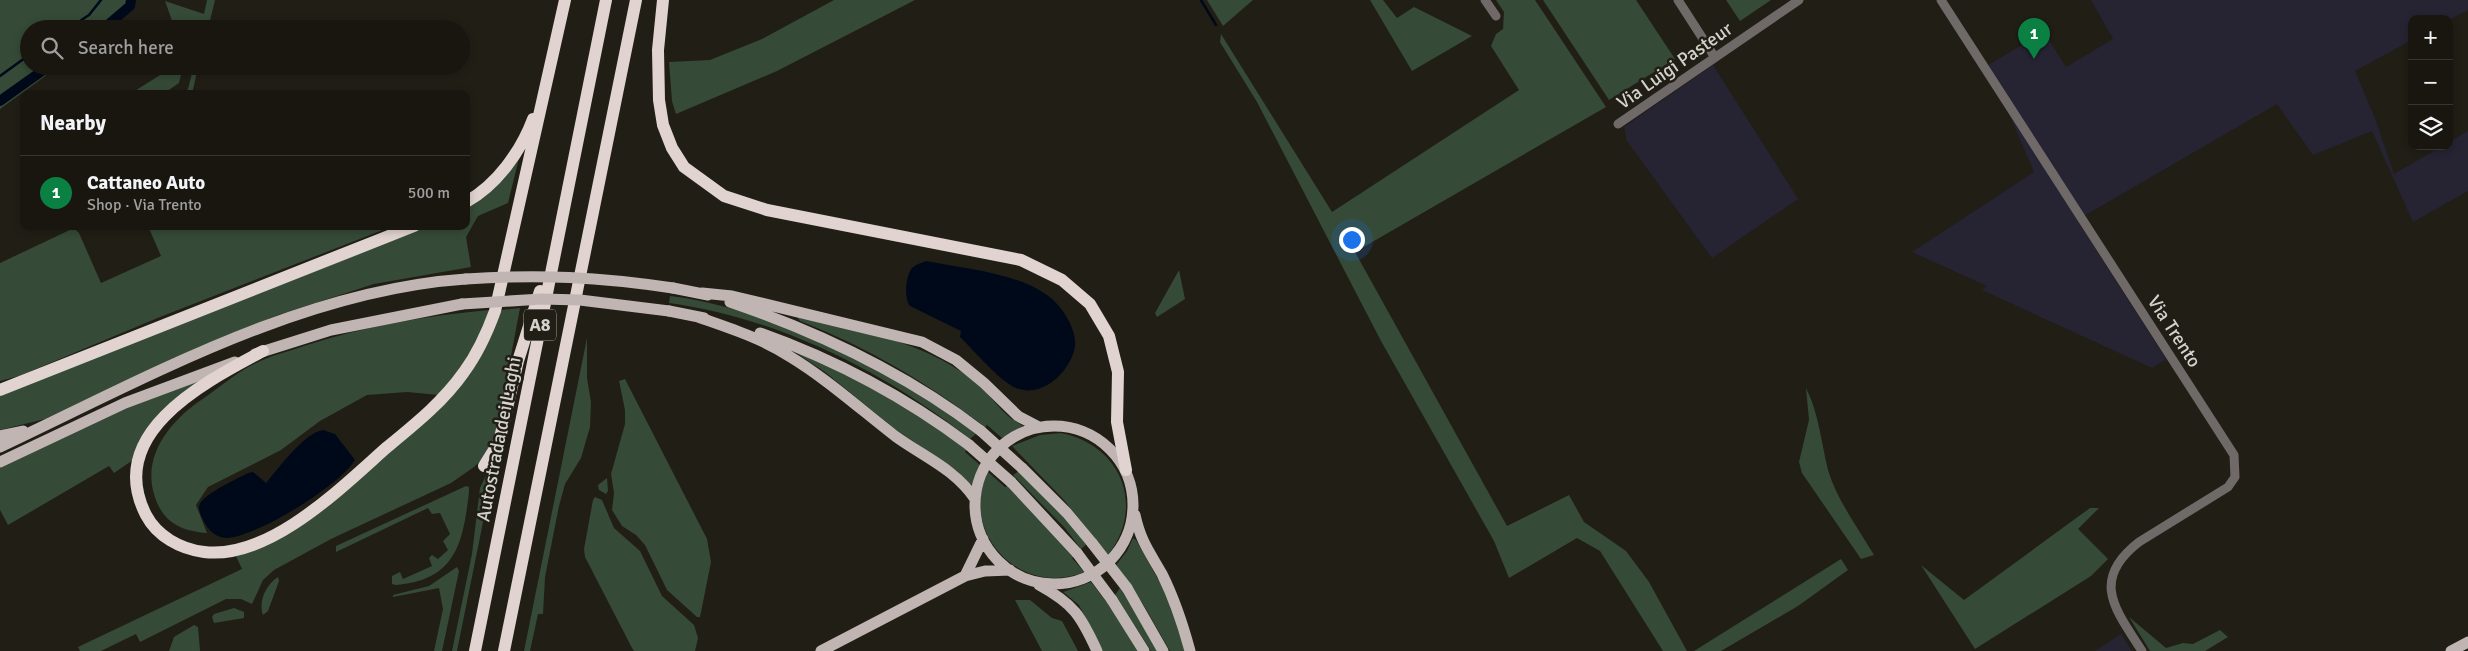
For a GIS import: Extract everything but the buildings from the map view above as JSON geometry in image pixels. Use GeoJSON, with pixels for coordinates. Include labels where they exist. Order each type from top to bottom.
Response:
{"type":"FeatureCollection","features":[{"type":"Feature","properties":{"kind":"highway"},"geometry":{"type":"LineString","coordinates":[[263,351],[216,376],[173,407],[150,434],[139,458],[136,468],[137,493],[147,518],[167,539],[189,550],[205,552],[237,549],[271,536],[310,514],[430,410],[464,372],[484,340],[495,311],[565,0]]}},
{"type":"Feature","properties":{"kind":"highway","name":"Autostrada dei Laghi"},"geometry":{"type":"LineString","coordinates":[[475,651],[606,0]]}},
{"type":"Feature","properties":{"kind":"highway","name":"A8"},"geometry":{"type":"LineString","coordinates":[[504,651],[636,0]]}},
{"type":"Feature","properties":{"kind":"highway"},"geometry":{"type":"LineString","coordinates":[[663,0],[658,50],[659,100],[663,125],[672,148],[684,167],[724,196],[767,210],[1022,260],[1062,280],[1090,304],[1109,336],[1118,372],[1117,422],[1126,470]]}},
{"type":"Feature","properties":{"kind":"highway"},"geometry":{"type":"LineString","coordinates":[[470,199],[486,188],[524,142],[533,120],[552,57]]}},
{"type":"Feature","properties":{"kind":"highway"},"geometry":{"type":"LineString","coordinates":[[0,390],[404,230]]}},
{"type":"Feature","properties":{"kind":"highway"},"geometry":{"type":"LineString","coordinates":[[484,466],[499,442],[518,361],[555,246]]}},
{"type":"Feature","properties":{"kind":"main road"},"geometry":{"type":"LineString","coordinates":[[0,446],[190,358],[315,310],[402,287],[466,279],[538,276],[586,277],[732,296],[922,342],[956,360],[984,383],[1018,416],[1039,427]]}},
{"type":"Feature","properties":{"kind":"main road"},"geometry":{"type":"LineString","coordinates":[[702,293],[804,330],[884,366],[930,394],[981,431],[1022,468],[1067,513],[1092,543],[1127,588],[1163,651]]}},
{"type":"Feature","properties":{"kind":"main road"},"geometry":{"type":"LineString","coordinates":[[0,462],[125,403],[263,351],[331,330],[462,304],[534,299],[580,300],[669,311],[749,329],[796,346],[850,371],[919,409],[969,445],[1011,482],[1077,553],[1112,600],[1144,651]]}},
{"type":"Feature","properties":{"kind":"main road"},"geometry":{"type":"LineString","coordinates":[[698,316],[761,340],[790,356],[837,388],[895,436],[952,472],[965,484],[975,499]]}},
{"type":"Feature","properties":{"kind":"main road"},"geometry":{"type":"LineString","coordinates":[[0,436],[46,425]]}},
{"type":"Feature","properties":{"kind":"main road"},"geometry":{"type":"LineString","coordinates":[[1097,651],[1085,625],[1073,607],[1056,594],[1010,570],[994,556],[983,539],[976,519],[975,499],[979,478],[989,460],[998,450],[1020,433],[1039,427],[1060,425],[1080,430],[1114,452],[1126,470],[1132,490],[1139,534],[1172,598],[1190,651]]}},
{"type":"Feature","properties":{"kind":"main road"},"geometry":{"type":"LineString","coordinates":[[1028,580],[1049,584],[1063,583],[1089,576],[1106,565],[1120,549],[1129,530],[1134,510]]}},
{"type":"Feature","properties":{"kind":"main road"},"geometry":{"type":"LineString","coordinates":[[965,576],[983,539]]}},
{"type":"Feature","properties":{"kind":"main road"},"geometry":{"type":"LineString","coordinates":[[821,651],[965,576],[985,571],[1010,570]]}},
{"type":"Feature","properties":{"kind":"main road"},"geometry":{"type":"LineString","coordinates":[[2451,651],[2468,642]]}},
{"type":"Feature","properties":{"kind":"street"},"geometry":{"type":"LineString","coordinates":[[1485,0],[1496,16]]}},
{"type":"Feature","properties":{"kind":"street"},"geometry":{"type":"LineString","coordinates":[[1678,0],[1714,56]]}},
{"type":"Feature","properties":{"kind":"street","name":"Via Luigi Pasteur"},"geometry":{"type":"LineString","coordinates":[[1618,124],[1714,56],[1799,0]]}},
{"type":"Feature","properties":{"kind":"street","name":"Via Trento"},"geometry":{"type":"LineString","coordinates":[[1941,0],[2234,455],[2235,477],[2228,487],[2138,542],[2125,553],[2115,566],[2111,577],[2110,590],[2114,604],[2142,651]]}},
{"type":"Feature","properties":{"kind":"shaded area"},"geometry":{"type":"Polygon","coordinates":[[[2091,0],[2468,0],[2468,10],[2453,18],[2453,15],[2408,15],[2408,42],[2355,71],[2376,121],[2394,174],[2435,150],[2453,150],[2453,140],[2468,131],[2468,191],[2413,222],[2372,131],[2313,155],[2277,104],[2077,220],[2166,359],[2152,368],[1982,290],[1987,286],[1912,252],[2034,172],[1988,65],[2044,32],[2066,67],[2113,39],[2091,0]]]}},
{"type":"Feature","properties":{"kind":"shaded area"},"geometry":{"type":"Polygon","coordinates":[[[1713,65],[1798,199],[1712,258],[1627,141],[1624,127],[1713,65]]]}},
{"type":"Feature","properties":{"kind":"shaded area"},"geometry":{"type":"Polygon","coordinates":[[[2121,634],[2132,651],[2095,651],[2121,634]]]}},
{"type":"Feature","properties":{"kind":"green space"},"geometry":{"type":"Polygon","coordinates":[[[0,0],[128,0],[125,11],[114,20],[20,20],[20,75],[47,75],[26,90],[20,90],[20,94],[0,109],[0,0]]]}},
{"type":"Feature","properties":{"kind":"green space"},"geometry":{"type":"Polygon","coordinates":[[[207,0],[215,0],[210,20],[172,20],[165,1],[204,14],[207,0]]]}},
{"type":"Feature","properties":{"kind":"green space"},"geometry":{"type":"Polygon","coordinates":[[[834,0],[915,0],[777,71],[676,114],[672,101],[669,62],[710,60],[762,39],[834,0]]]}},
{"type":"Feature","properties":{"kind":"green space"},"geometry":{"type":"Polygon","coordinates":[[[1207,0],[1253,0],[1223,26],[1207,0]]]}},
{"type":"Feature","properties":{"kind":"green space"},"geometry":{"type":"Polygon","coordinates":[[[1370,0],[1383,0],[1397,18],[1414,7],[1472,36],[1412,71],[1370,0]]]}},
{"type":"Feature","properties":{"kind":"green space"},"geometry":{"type":"Polygon","coordinates":[[[1496,0],[1535,0],[1606,107],[1355,252],[1507,526],[1569,495],[1584,522],[1626,551],[1649,582],[1687,651],[1663,651],[1600,551],[1577,538],[1509,578],[1494,541],[1381,341],[1257,102],[1220,42],[1221,34],[1332,212],[1519,90],[1491,46],[1496,34],[1503,29],[1504,12],[1496,0]]]}},
{"type":"Feature","properties":{"kind":"green space"},"geometry":{"type":"Polygon","coordinates":[[[1543,0],[1636,0],[1675,59],[1609,100],[1543,0]]]}},
{"type":"Feature","properties":{"kind":"green space"},"geometry":{"type":"Polygon","coordinates":[[[1726,0],[1771,0],[1740,21],[1726,0]]]}},
{"type":"Feature","properties":{"kind":"green space"},"geometry":{"type":"Polygon","coordinates":[[[160,75],[181,75],[179,83],[169,90],[136,90],[160,75]]]}},
{"type":"Feature","properties":{"kind":"green space"},"geometry":{"type":"Polygon","coordinates":[[[192,75],[196,75],[193,90],[187,90],[192,75]]]}},
{"type":"Feature","properties":{"kind":"green space"},"geometry":{"type":"Polygon","coordinates":[[[522,146],[508,203],[478,216],[470,230],[470,203],[522,146]]]}},
{"type":"Feature","properties":{"kind":"green space"},"geometry":{"type":"Polygon","coordinates":[[[70,230],[76,230],[79,233],[101,283],[161,256],[150,230],[383,230],[160,317],[19,376],[0,381],[0,263],[70,230]]]}},
{"type":"Feature","properties":{"kind":"green space"},"geometry":{"type":"Polygon","coordinates":[[[415,230],[470,230],[466,237],[471,267],[374,284],[278,315],[196,348],[45,419],[0,430],[0,395],[415,230]]]}},
{"type":"Feature","properties":{"kind":"green space"},"geometry":{"type":"Polygon","coordinates":[[[1179,270],[1185,299],[1157,317],[1155,313],[1179,270]]]}},
{"type":"Feature","properties":{"kind":"green space"},"geometry":{"type":"Polygon","coordinates":[[[670,296],[710,303],[751,314],[831,346],[907,388],[976,434],[970,439],[902,391],[828,351],[750,321],[710,310],[669,303],[670,296]]]}},
{"type":"Feature","properties":{"kind":"green space"},"geometry":{"type":"Polygon","coordinates":[[[520,308],[496,435],[486,455],[474,467],[451,483],[331,539],[274,570],[263,580],[252,604],[241,599],[226,599],[140,642],[136,634],[101,651],[80,651],[78,647],[242,569],[235,554],[252,548],[433,415],[501,310],[520,308]]]}},
{"type":"Feature","properties":{"kind":"green space"},"geometry":{"type":"Polygon","coordinates":[[[489,310],[480,334],[468,355],[439,395],[407,392],[367,395],[320,421],[281,450],[208,487],[196,505],[207,533],[188,530],[173,523],[157,504],[151,479],[152,465],[162,439],[181,416],[241,372],[272,356],[372,327],[442,315],[489,310]]]}},
{"type":"Feature","properties":{"kind":"green space"},"geometry":{"type":"Polygon","coordinates":[[[797,317],[889,339],[932,355],[953,366],[973,380],[1007,415],[1023,426],[1002,438],[987,425],[985,427],[896,367],[849,342],[800,321],[797,317]]]}},
{"type":"Feature","properties":{"kind":"green space"},"geometry":{"type":"Polygon","coordinates":[[[587,338],[587,378],[591,402],[590,427],[581,458],[565,484],[545,577],[543,614],[538,614],[530,651],[524,651],[587,338]]]}},
{"type":"Feature","properties":{"kind":"green space"},"geometry":{"type":"Polygon","coordinates":[[[792,350],[865,382],[938,428],[966,450],[965,452],[980,465],[971,486],[957,471],[895,429],[825,372],[792,350]]]}},
{"type":"Feature","properties":{"kind":"green space"},"geometry":{"type":"Polygon","coordinates":[[[625,379],[707,539],[711,562],[700,617],[697,617],[667,590],[645,545],[636,535],[622,526],[612,510],[614,493],[611,474],[625,424],[625,410],[619,381],[625,379]]]}},
{"type":"Feature","properties":{"kind":"green space"},"geometry":{"type":"Polygon","coordinates":[[[199,381],[179,396],[133,460],[114,473],[109,466],[8,525],[0,510],[0,468],[127,408],[199,381]]]}},
{"type":"Feature","properties":{"kind":"green space"},"geometry":{"type":"Polygon","coordinates":[[[1806,388],[1817,418],[1832,481],[1842,503],[1874,555],[1861,559],[1802,473],[1799,462],[1809,420],[1806,388]]]}},
{"type":"Feature","properties":{"kind":"green space"},"geometry":{"type":"Polygon","coordinates":[[[1061,433],[1082,440],[1099,450],[1112,464],[1121,480],[1126,498],[1125,517],[1119,536],[1108,555],[1064,500],[1012,446],[1040,435],[1061,433]]]}},
{"type":"Feature","properties":{"kind":"green space"},"geometry":{"type":"Polygon","coordinates":[[[494,468],[457,651],[452,651],[472,554],[480,488],[489,469],[494,468]]]}},
{"type":"Feature","properties":{"kind":"green space"},"geometry":{"type":"Polygon","coordinates":[[[1019,471],[1053,505],[1087,544],[1081,549],[1065,528],[1013,475],[1019,471]]]}},
{"type":"Feature","properties":{"kind":"green space"},"geometry":{"type":"Polygon","coordinates":[[[988,472],[1005,487],[1008,486],[1074,556],[1072,558],[1084,572],[1061,578],[1039,576],[1018,568],[1001,555],[989,538],[982,517],[981,495],[988,472]]]}},
{"type":"Feature","properties":{"kind":"green space"},"geometry":{"type":"Polygon","coordinates":[[[607,478],[608,491],[606,494],[599,490],[598,485],[607,478]]]}},
{"type":"Feature","properties":{"kind":"green space"},"geometry":{"type":"Polygon","coordinates":[[[466,486],[469,487],[467,510],[459,543],[453,556],[444,567],[432,576],[416,582],[392,584],[392,576],[400,572],[403,579],[432,566],[429,558],[432,555],[438,559],[448,550],[443,541],[450,534],[440,513],[432,514],[428,508],[336,552],[336,546],[466,486]]]}},
{"type":"Feature","properties":{"kind":"green space"},"geometry":{"type":"Polygon","coordinates":[[[595,497],[602,500],[614,528],[640,551],[662,596],[694,625],[698,638],[695,651],[634,651],[632,648],[585,557],[584,549],[595,497]]]}},
{"type":"Feature","properties":{"kind":"green space"},"geometry":{"type":"Polygon","coordinates":[[[2090,508],[2099,508],[2078,529],[2108,559],[2091,576],[1975,649],[1921,565],[1964,600],[2090,508]]]}},
{"type":"Feature","properties":{"kind":"green space"},"geometry":{"type":"Polygon","coordinates":[[[1133,538],[1136,540],[1168,597],[1187,651],[1170,651],[1143,604],[1116,565],[1127,551],[1133,538]]]}},
{"type":"Feature","properties":{"kind":"green space"},"geometry":{"type":"Polygon","coordinates":[[[1841,559],[1848,570],[1798,606],[1721,651],[1694,651],[1841,559]]]}},
{"type":"Feature","properties":{"kind":"green space"},"geometry":{"type":"Polygon","coordinates":[[[457,567],[459,571],[442,651],[434,651],[443,609],[439,588],[393,597],[393,595],[429,586],[457,567]]]}},
{"type":"Feature","properties":{"kind":"green space"},"geometry":{"type":"Polygon","coordinates":[[[278,577],[279,581],[268,611],[263,615],[262,599],[270,584],[278,577]]]}},
{"type":"Feature","properties":{"kind":"green space"},"geometry":{"type":"Polygon","coordinates":[[[1091,582],[1128,630],[1140,651],[1102,651],[1079,605],[1063,592],[1091,582]]]}},
{"type":"Feature","properties":{"kind":"green space"},"geometry":{"type":"Polygon","coordinates":[[[1120,588],[1159,651],[1151,651],[1115,595],[1120,588]]]}},
{"type":"Feature","properties":{"kind":"green space"},"geometry":{"type":"Polygon","coordinates":[[[1015,600],[1030,600],[1052,618],[1062,621],[1078,651],[1042,651],[1015,600]]]}},
{"type":"Feature","properties":{"kind":"green space"},"geometry":{"type":"Polygon","coordinates":[[[234,608],[244,612],[244,618],[214,623],[212,617],[214,614],[234,608]]]}},
{"type":"Feature","properties":{"kind":"green space"},"geometry":{"type":"Polygon","coordinates":[[[2129,617],[2166,648],[2183,643],[2193,644],[2220,630],[2228,637],[2205,651],[2150,651],[2129,617]]]}},
{"type":"Feature","properties":{"kind":"green space"},"geometry":{"type":"Polygon","coordinates":[[[194,625],[198,627],[200,651],[169,651],[174,637],[194,625]]]}},
{"type":"Feature","properties":{"kind":"water"},"geometry":{"type":"Polygon","coordinates":[[[926,261],[1004,276],[1034,287],[1047,295],[1064,312],[1072,328],[1075,344],[1074,351],[1066,368],[1052,382],[1035,390],[1016,388],[1002,379],[960,337],[961,331],[910,306],[906,293],[908,277],[912,268],[926,261]]]}},
{"type":"Feature","properties":{"kind":"water"},"geometry":{"type":"Polygon","coordinates":[[[323,430],[335,434],[355,460],[333,483],[297,508],[258,529],[227,538],[217,536],[210,530],[202,519],[199,509],[201,502],[206,497],[248,473],[253,472],[266,483],[300,444],[323,430]]]}},
{"type":"Feature","properties":{"kind":"waterway"},"geometry":{"type":"LineString","coordinates":[[82,20],[89,15],[101,0]]}},
{"type":"Feature","properties":{"kind":"waterway"},"geometry":{"type":"LineString","coordinates":[[114,20],[130,6],[131,0]]}},
{"type":"Feature","properties":{"kind":"waterway"},"geometry":{"type":"LineString","coordinates":[[1201,0],[1216,25]]}},
{"type":"Feature","properties":{"kind":"waterway"},"geometry":{"type":"LineString","coordinates":[[0,76],[20,62]]}},
{"type":"Feature","properties":{"kind":"waterway"},"geometry":{"type":"LineString","coordinates":[[0,101],[36,75]]}},
{"type":"Feature","properties":{"kind":"place","name":"Cattaneo Auto"},"geometry":{"type":"Point","coordinates":[2034,59]}}]}
